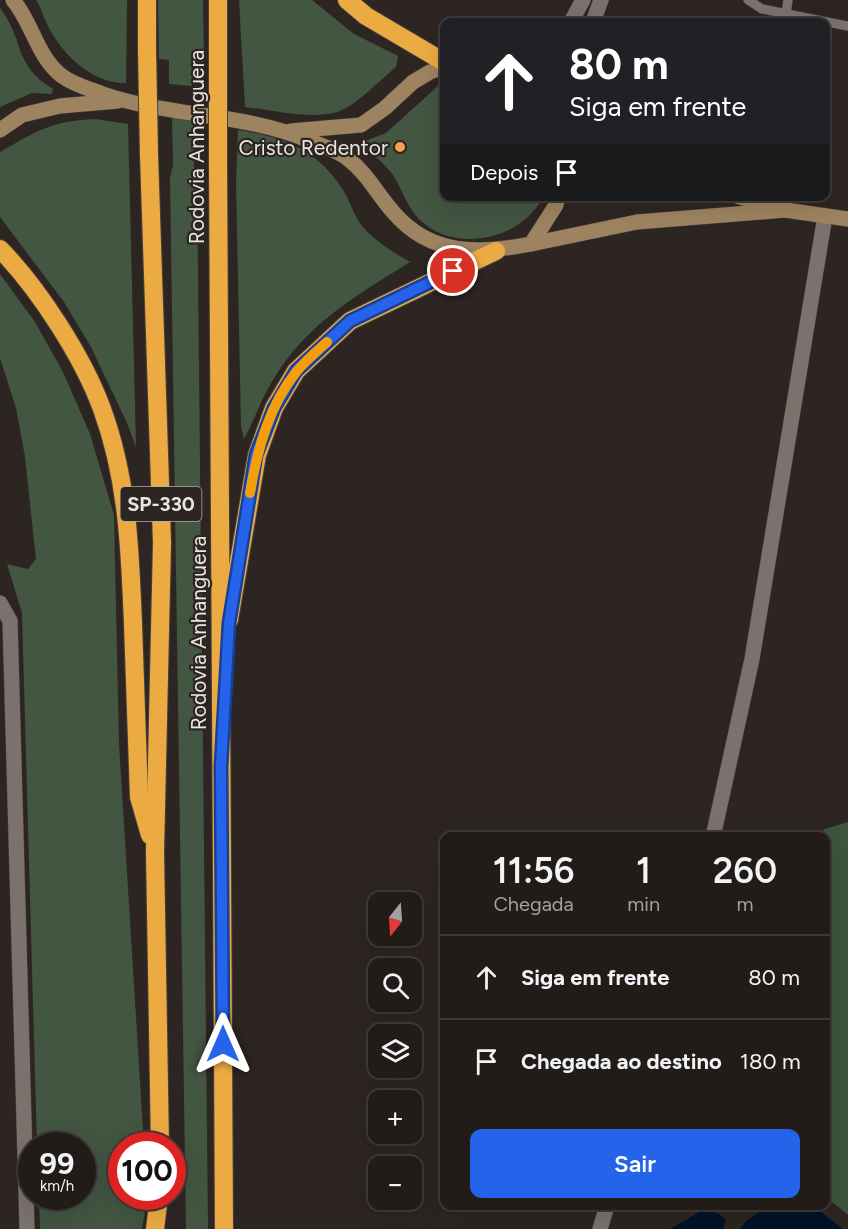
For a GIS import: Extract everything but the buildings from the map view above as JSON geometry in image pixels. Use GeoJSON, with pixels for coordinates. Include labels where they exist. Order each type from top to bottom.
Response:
{"type":"FeatureCollection","features":[{"type":"Feature","properties":{"kind":"highway","name":"Rodovia Anhanguera"},"geometry":{"type":"LineString","coordinates":[[147,0],[149,155],[162,543],[155,852],[160,1132]]}},
{"type":"Feature","properties":{"kind":"highway","name":"Rodovia Anhanguera"},"geometry":{"type":"LineString","coordinates":[[218,0],[224,1229]]}},
{"type":"Feature","properties":{"kind":"highway"},"geometry":{"type":"LineString","coordinates":[[346,0],[366,16],[440,60]]}},
{"type":"Feature","properties":{"kind":"highway"},"geometry":{"type":"LineString","coordinates":[[0,249],[40,299],[80,362],[102,410],[118,466],[129,523],[139,797],[155,852]]}},
{"type":"Feature","properties":{"kind":"highway"},"geometry":{"type":"LineString","coordinates":[[221,766],[229,623],[256,455],[274,408],[296,371],[350,321],[496,251]]}},
{"type":"Feature","properties":{"kind":"highway"},"geometry":{"type":"LineString","coordinates":[[155,1229],[158,1210]]}},
{"type":"Feature","properties":{"kind":"highway"},"geometry":{"type":"LineString","coordinates":[[161,1210],[162,1229]]}},
{"type":"Feature","properties":{"kind":"main road"},"geometry":{"type":"LineString","coordinates":[[13,0],[41,51],[61,75],[83,87],[124,100],[288,131],[345,156],[366,174],[394,213],[419,236],[448,248],[496,251],[637,222],[785,210]]}},
{"type":"Feature","properties":{"kind":"main road"},"geometry":{"type":"LineString","coordinates":[[288,131],[361,125],[385,108],[413,82],[440,68]]}},
{"type":"Feature","properties":{"kind":"main road"},"geometry":{"type":"LineString","coordinates":[[0,130],[22,115],[60,106],[124,100]]}},
{"type":"Feature","properties":{"kind":"main road"},"geometry":{"type":"LineString","coordinates":[[531,244],[557,201]]}},
{"type":"Feature","properties":{"kind":"main road"},"geometry":{"type":"LineString","coordinates":[[754,201],[785,210],[848,219]]}},
{"type":"Feature","properties":{"kind":"street"},"geometry":{"type":"LineString","coordinates":[[573,18],[583,0]]}},
{"type":"Feature","properties":{"kind":"street"},"geometry":{"type":"LineString","coordinates":[[594,18],[601,0]]}},
{"type":"Feature","properties":{"kind":"street"},"geometry":{"type":"LineString","coordinates":[[714,832],[752,659],[825,216]]}},
{"type":"Feature","properties":{"kind":"street"},"geometry":{"type":"LineString","coordinates":[[0,603],[10,621],[27,1229]]}},
{"type":"Feature","properties":{"kind":"street"},"geometry":{"type":"LineString","coordinates":[[600,1229],[606,1210]]}},
{"type":"Feature","properties":{"kind":"lane"},"geometry":{"type":"LineString","coordinates":[[748,0],[762,9],[807,18]]}},
{"type":"Feature","properties":{"kind":"lane"},"geometry":{"type":"LineString","coordinates":[[786,14],[788,0]]}},
{"type":"Feature","properties":{"kind":"lane"},"geometry":{"type":"LineString","coordinates":[[830,23],[848,26]]}},
{"type":"Feature","properties":{"kind":"green space"},"geometry":{"type":"Polygon","coordinates":[[[36,0],[127,0],[126,83],[103,79],[72,59],[56,40],[36,0]]]}},
{"type":"Feature","properties":{"kind":"green space"},"geometry":{"type":"Polygon","coordinates":[[[158,0],[203,0],[204,62],[193,63],[192,86],[169,84],[169,60],[159,59],[158,0]]]}},
{"type":"Feature","properties":{"kind":"green space"},"geometry":{"type":"Polygon","coordinates":[[[239,0],[312,0],[354,34],[398,56],[396,67],[360,99],[337,112],[303,115],[245,107],[239,0]]]}},
{"type":"Feature","properties":{"kind":"green space"},"geometry":{"type":"Polygon","coordinates":[[[0,8],[8,20],[25,61],[40,80],[53,89],[52,94],[32,93],[0,107],[0,8]]]}},
{"type":"Feature","properties":{"kind":"green space"},"geometry":{"type":"Polygon","coordinates":[[[439,85],[440,201],[540,201],[520,224],[486,238],[467,239],[449,236],[433,229],[418,218],[396,180],[360,143],[386,133],[439,85]]]}},
{"type":"Feature","properties":{"kind":"green space"},"geometry":{"type":"Polygon","coordinates":[[[172,117],[193,118],[194,166],[197,179],[208,1229],[186,1229],[170,178],[173,165],[172,117]]]}},
{"type":"Feature","properties":{"kind":"green space"},"geometry":{"type":"Polygon","coordinates":[[[95,119],[128,124],[136,447],[91,347],[64,302],[0,217],[0,152],[45,128],[67,122],[95,119]]]}},
{"type":"Feature","properties":{"kind":"green space"},"geometry":{"type":"Polygon","coordinates":[[[238,130],[285,141],[322,164],[345,194],[367,232],[410,262],[332,314],[299,345],[270,385],[244,439],[241,426],[236,182],[238,130]]]}},
{"type":"Feature","properties":{"kind":"green space"},"geometry":{"type":"Polygon","coordinates":[[[0,274],[35,322],[63,372],[90,434],[114,515],[119,744],[143,1132],[108,1132],[108,1210],[145,1210],[142,1229],[40,1229],[39,1210],[96,1210],[96,1132],[37,1132],[22,613],[7,564],[28,569],[36,559],[25,457],[16,408],[0,358],[0,274]]]}},
{"type":"Feature","properties":{"kind":"green space"},"geometry":{"type":"Polygon","coordinates":[[[848,822],[848,1215],[830,1200],[830,832],[822,832],[848,822]]]}},
{"type":"Feature","properties":{"kind":"water"},"geometry":{"type":"Polygon","coordinates":[[[763,1210],[818,1210],[843,1229],[740,1229],[747,1220],[763,1210]]]}},
{"type":"Feature","properties":{"kind":"water"},"geometry":{"type":"Polygon","coordinates":[[[701,1211],[718,1213],[726,1220],[723,1229],[670,1229],[701,1211]]]}},
{"type":"Feature","properties":{"kind":"slow traffic"},"geometry":{"type":"LineString","coordinates":[[250,493],[256,455],[274,408],[296,371],[327,342]]}},
{"type":"Feature","properties":{"kind":"place","name":"Cristo Redentor"},"geometry":{"type":"Point","coordinates":[400,147]}},
{"type":"Feature","properties":{"kind":"route"},"geometry":{"type":"LineString","coordinates":[[223,1044],[221,766],[229,623],[256,455],[274,408],[296,371],[350,321],[389,300],[453,271]]}}]}
